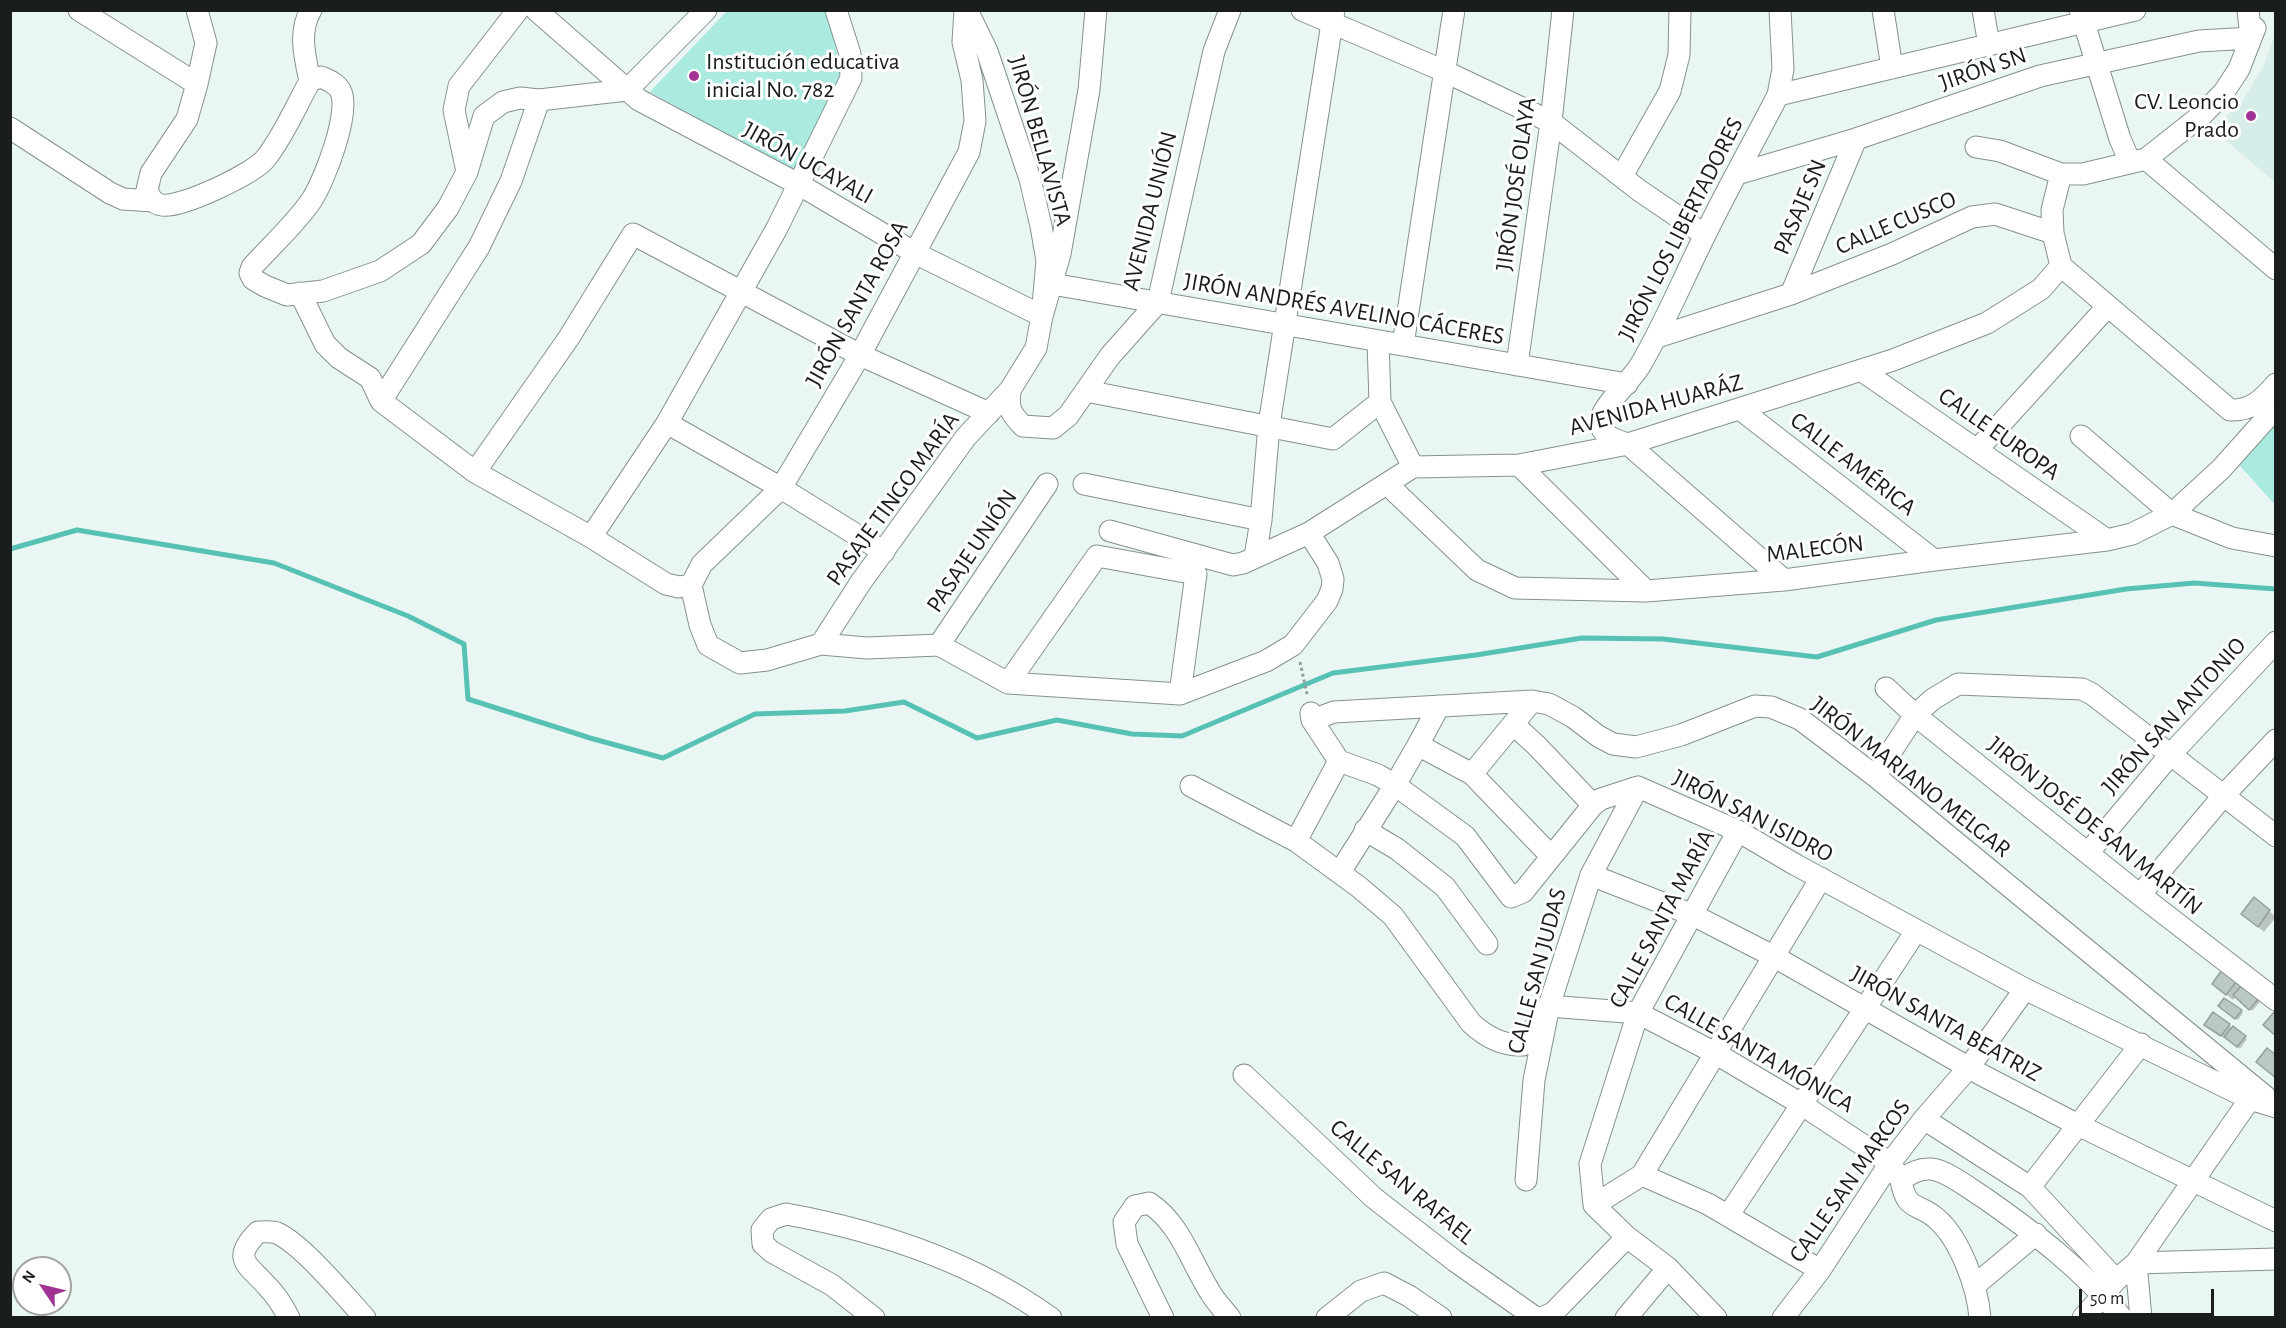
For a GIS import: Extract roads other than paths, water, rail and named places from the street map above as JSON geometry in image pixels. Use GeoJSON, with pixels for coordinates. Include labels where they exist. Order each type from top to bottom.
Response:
{"type":"FeatureCollection","features":[{"type":"Feature","properties":{"kind":"street"},"geometry":{"type":"LineString","coordinates":[[79,10],[197,84]]}},
{"type":"Feature","properties":{"kind":"street"},"geometry":{"type":"LineString","coordinates":[[153,201],[147,190],[151,173],[187,119],[197,84],[206,43],[196,10]]}},
{"type":"Feature","properties":{"kind":"street"},"geometry":{"type":"LineString","coordinates":[[10,128],[110,193],[123,199],[153,201],[162,205],[178,203],[219,188],[265,160],[310,81],[303,34],[311,10]]}},
{"type":"Feature","properties":{"kind":"street"},"geometry":{"type":"LineString","coordinates":[[466,172],[454,110],[459,86],[518,10]]}},
{"type":"Feature","properties":{"kind":"street","name":"JIRÓN UCAYALI"},"geometry":{"type":"LineString","coordinates":[[536,10],[639,100],[800,185],[915,254],[1041,316]]}},
{"type":"Feature","properties":{"kind":"street"},"geometry":{"type":"LineString","coordinates":[[310,81],[321,77],[333,83],[341,91],[343,106],[335,151],[312,200],[252,267],[250,273],[254,279],[265,286],[287,295],[323,291],[380,271],[421,244],[448,208],[466,172],[484,116],[503,102],[627,90],[706,10]]}},
{"type":"Feature","properties":{"kind":"street"},"geometry":{"type":"LineString","coordinates":[[591,537],[667,423],[800,185],[851,78],[850,54],[836,10]]}},
{"type":"Feature","properties":{"kind":"street","name":"JIRÓN SANTA ROSA"},"geometry":{"type":"LineString","coordinates":[[691,585],[702,564],[781,488],[860,355],[969,152],[975,121],[972,80],[963,42],[966,10]]}},
{"type":"Feature","properties":{"kind":"street","name":"JIRÓN BELLAVISTA"},"geometry":{"type":"LineString","coordinates":[[966,10],[987,51],[1030,179],[1047,261],[1036,348],[1010,390]]}},
{"type":"Feature","properties":{"kind":"street"},"geometry":{"type":"LineString","coordinates":[[1041,316],[1060,254],[1089,90],[1096,10]]}},
{"type":"Feature","properties":{"kind":"street","name":"AVENIDA UNIÓN"},"geometry":{"type":"LineString","coordinates":[[1010,390],[1008,405],[1014,417],[1023,426],[1038,429],[1053,428],[1068,416],[1110,356],[1158,302],[1214,51],[1230,10]]}},
{"type":"Feature","properties":{"kind":"street"},"geometry":{"type":"LineString","coordinates":[[1302,10],[1333,17],[1551,122],[1640,191],[1705,235]]}},
{"type":"Feature","properties":{"kind":"street"},"geometry":{"type":"LineString","coordinates":[[1403,345],[1454,10]]}},
{"type":"Feature","properties":{"kind":"street","name":"JIRÓN JOSÉ OLAYA"},"geometry":{"type":"LineString","coordinates":[[1517,365],[1551,122],[1563,10]]}},
{"type":"Feature","properties":{"kind":"street"},"geometry":{"type":"LineString","coordinates":[[1622,176],[1670,91],[1679,55],[1680,10]]}},
{"type":"Feature","properties":{"kind":"street","name":"JIRÓN LOS LIBERTADORES"},"geometry":{"type":"LineString","coordinates":[[1628,444],[1611,439],[1602,428],[1601,420],[1604,411],[1636,372],[1657,337],[1705,235],[1778,95],[1783,69],[1780,10]]}},
{"type":"Feature","properties":{"kind":"street"},"geometry":{"type":"LineString","coordinates":[[1883,10],[1892,68]]}},
{"type":"Feature","properties":{"kind":"street"},"geometry":{"type":"LineString","coordinates":[[1983,10],[1989,45]]}},
{"type":"Feature","properties":{"kind":"street"},"geometry":{"type":"LineString","coordinates":[[1778,95],[1989,45],[2081,17],[2135,10]]}},
{"type":"Feature","properties":{"kind":"street"},"geometry":{"type":"LineString","coordinates":[[2248,10],[2252,38]]}},
{"type":"Feature","properties":{"kind":"street"},"geometry":{"type":"LineString","coordinates":[[1976,147],[2000,151],[2061,174],[2083,174],[2138,160],[2203,114],[2224,92],[2239,69],[2261,10]]}},
{"type":"Feature","properties":{"kind":"street"},"geometry":{"type":"LineString","coordinates":[[1255,557],[1261,520],[1269,425],[1333,17]]}},
{"type":"Feature","properties":{"kind":"street"},"geometry":{"type":"LineString","coordinates":[[2081,17],[2120,139],[2138,160],[2276,269]]}},
{"type":"Feature","properties":{"kind":"street","name":"JIRÓN SN"},"geometry":{"type":"LineString","coordinates":[[1737,174],[1856,139],[2040,76],[2199,41],[2252,38]]}},
{"type":"Feature","properties":{"kind":"street"},"geometry":{"type":"LineString","coordinates":[[381,401],[479,247],[511,181],[539,100]]}},
{"type":"Feature","properties":{"kind":"street","name":"PASAJE SN"},"geometry":{"type":"LineString","coordinates":[[1791,294],[1856,139]]}},
{"type":"Feature","properties":{"kind":"street"},"geometry":{"type":"LineString","coordinates":[[2061,174],[2052,210],[2053,233],[2061,266],[2230,410],[2270,410]]}},
{"type":"Feature","properties":{"kind":"street","name":"CALLE CUSCO"},"geometry":{"type":"LineString","coordinates":[[1657,337],[1791,294],[1892,254],[1972,217],[1995,214],[2053,233]]}},
{"type":"Feature","properties":{"kind":"street"},"geometry":{"type":"LineString","coordinates":[[475,472],[568,339],[633,234],[860,355],[989,413]]}},
{"type":"Feature","properties":{"kind":"street","name":"AVENIDA HUARÁZ"},"geometry":{"type":"LineString","coordinates":[[1413,467],[1520,465],[1628,444],[1861,370],[1987,323],[2041,289],[2061,266]]}},
{"type":"Feature","properties":{"kind":"street","name":"JIRÓN ANDRÉS AVELINO CÁCERES"},"geometry":{"type":"LineString","coordinates":[[1052,284],[1626,384]]}},
{"type":"Feature","properties":{"kind":"street"},"geometry":{"type":"LineString","coordinates":[[300,293],[325,344],[339,358],[370,378],[381,401],[475,472],[591,537],[666,584],[679,588],[691,585],[700,625],[708,645],[740,663],[767,660],[821,644],[867,648],[939,645],[1008,683],[1180,694],[1266,661],[1293,645],[1327,601],[1332,589],[1333,579],[1328,563],[1309,533]]}},
{"type":"Feature","properties":{"kind":"street"},"geometry":{"type":"LineString","coordinates":[[1977,450],[2108,306]]}},
{"type":"Feature","properties":{"kind":"street"},"geometry":{"type":"LineString","coordinates":[[1110,531],[1233,565],[1309,533],[1413,467],[1380,402],[1378,341]]}},
{"type":"Feature","properties":{"kind":"street","name":"CALLE EUROPA"},"geometry":{"type":"LineString","coordinates":[[1861,370],[2107,540]]}},
{"type":"Feature","properties":{"kind":"street","name":"MALECÓN"},"geometry":{"type":"LineString","coordinates":[[1387,484],[1478,570],[1502,584],[1515,588],[1646,591],[1784,580],[2107,540],[2132,534],[2172,514],[2221,469],[2270,410],[2276,384]]}},
{"type":"Feature","properties":{"kind":"street","name":"PASAJE TINGO MARÍA"},"geometry":{"type":"LineString","coordinates":[[821,644],[861,582],[966,437],[1010,390]]}},
{"type":"Feature","properties":{"kind":"street"},"geometry":{"type":"LineString","coordinates":[[1086,391],[1333,439],[1380,402]]}},
{"type":"Feature","properties":{"kind":"street","name":"CALLE AMÉRICA"},"geometry":{"type":"LineString","coordinates":[[1740,409],[1934,560]]}},
{"type":"Feature","properties":{"kind":"street"},"geometry":{"type":"LineString","coordinates":[[667,423],[781,488],[884,552]]}},
{"type":"Feature","properties":{"kind":"street"},"geometry":{"type":"LineString","coordinates":[[2081,436],[2172,514],[2232,538],[2276,546]]}},
{"type":"Feature","properties":{"kind":"street"},"geometry":{"type":"LineString","coordinates":[[1628,444],[1784,580]]}},
{"type":"Feature","properties":{"kind":"street"},"geometry":{"type":"LineString","coordinates":[[1520,465],[1646,591]]}},
{"type":"Feature","properties":{"kind":"street","name":"PASAJE UNIÓN"},"geometry":{"type":"LineString","coordinates":[[939,645],[1047,484]]}},
{"type":"Feature","properties":{"kind":"street"},"geometry":{"type":"LineString","coordinates":[[1084,484],[1261,520]]}},
{"type":"Feature","properties":{"kind":"street"},"geometry":{"type":"LineString","coordinates":[[1008,683],[1097,556],[1196,574],[1180,694]]}},
{"type":"Feature","properties":{"kind":"street","name":"JIRÓN SAN ANTONIO"},"geometry":{"type":"LineString","coordinates":[[2088,853],[2170,755],[2276,642]]}},
{"type":"Feature","properties":{"kind":"street"},"geometry":{"type":"LineString","coordinates":[[1875,776],[1915,715],[1933,699],[1958,684],[2082,689],[2092,694],[2276,837]]}},
{"type":"Feature","properties":{"kind":"street","name":"JIRÓN JOSÉ DE SAN MARTÍN"},"geometry":{"type":"LineString","coordinates":[[1886,688],[1915,715],[2140,895],[2276,1000]]}},
{"type":"Feature","properties":{"kind":"street"},"geometry":{"type":"LineString","coordinates":[[1472,774],[1532,701]]}},
{"type":"Feature","properties":{"kind":"street","name":"JIRÓN MARIANO MELGAR"},"geometry":{"type":"LineString","coordinates":[[1339,761],[1311,717],[1334,712],[1532,701],[1549,704],[1613,744],[1636,747],[1681,735],[1755,706],[1771,707],[1800,719],[1875,776],[2276,1106]]}},
{"type":"Feature","properties":{"kind":"street"},"geometry":{"type":"LineString","coordinates":[[1340,872],[1395,785],[1438,706]]}},
{"type":"Feature","properties":{"kind":"street"},"geometry":{"type":"LineString","coordinates":[[1513,724],[1537,746],[1593,806]]}},
{"type":"Feature","properties":{"kind":"street"},"geometry":{"type":"LineString","coordinates":[[2140,895],[2224,795],[2276,740]]}},
{"type":"Feature","properties":{"kind":"street"},"geometry":{"type":"LineString","coordinates":[[1418,745],[1472,774],[1551,856]]}},
{"type":"Feature","properties":{"kind":"street"},"geometry":{"type":"LineString","coordinates":[[1296,841],[1339,761]]}},
{"type":"Feature","properties":{"kind":"street","name":"JIRÓN SAN ISIDRO"},"geometry":{"type":"LineString","coordinates":[[1339,761],[1378,775],[1395,785],[1465,836],[1511,897],[1523,892],[1601,799],[1638,787],[1738,831],[2025,989],[2250,1099],[2276,1106]]}},
{"type":"Feature","properties":{"kind":"street"},"geometry":{"type":"LineString","coordinates":[[1191,786],[1296,841],[1340,872],[1393,916],[1471,1023],[1487,1037],[1513,1046],[1523,1045],[1549,1006]]}},
{"type":"Feature","properties":{"kind":"street","name":"CALLE SAN JUDAS"},"geometry":{"type":"LineString","coordinates":[[1526,1180],[1534,1080],[1549,1006],[1591,875],[1638,787]]}},
{"type":"Feature","properties":{"kind":"street"},"geometry":{"type":"LineString","coordinates":[[1365,830],[1397,849],[1445,887],[1487,944]]}},
{"type":"Feature","properties":{"kind":"street","name":"CALLE SANTA MARÍA"},"geometry":{"type":"LineString","coordinates":[[1594,1205],[1590,1164],[1638,1012],[1738,831]]}},
{"type":"Feature","properties":{"kind":"street","name":"JIRÓN SANTA BEATRIZ"},"geometry":{"type":"LineString","coordinates":[[1591,875],[1692,915],[1773,956],[2078,1125],[2276,1221]]}},
{"type":"Feature","properties":{"kind":"street"},"geometry":{"type":"LineString","coordinates":[[1716,1317],[1668,1268],[1627,1237],[1594,1205],[1642,1175],[1821,878]]}},
{"type":"Feature","properties":{"kind":"street"},"geometry":{"type":"LineString","coordinates":[[1728,1216],[1916,931]]}},
{"type":"Feature","properties":{"kind":"street","name":"CALLE SAN MARCOS"},"geometry":{"type":"LineString","coordinates":[[1783,1317],[1896,1171],[1924,1119],[1970,1066],[2025,989]]}},
{"type":"Feature","properties":{"kind":"street","name":"CALLE SANTA MÓNICA"},"geometry":{"type":"LineString","coordinates":[[1549,1006],[1638,1012],[1716,1053],[1802,1104],[1896,1171]]}},
{"type":"Feature","properties":{"kind":"street"},"geometry":{"type":"LineString","coordinates":[[2030,1187],[2141,1044]]}},
{"type":"Feature","properties":{"kind":"street","name":"CALLE SAN RAFAEL"},"geometry":{"type":"LineString","coordinates":[[1244,1075],[1374,1198],[1455,1261],[1536,1317]]}},
{"type":"Feature","properties":{"kind":"street"},"geometry":{"type":"LineString","coordinates":[[2082,1317],[2136,1263],[2250,1099]]}},
{"type":"Feature","properties":{"kind":"street"},"geometry":{"type":"LineString","coordinates":[[1924,1119],[2030,1187],[2110,1287],[2122,1317]]}},
{"type":"Feature","properties":{"kind":"street"},"geometry":{"type":"LineString","coordinates":[[1980,1317],[1974,1286],[1956,1245],[1937,1219],[1914,1206],[1904,1196],[1896,1171],[1911,1172],[1929,1168],[1939,1170],[1969,1188],[2110,1287]]}},
{"type":"Feature","properties":{"kind":"street"},"geometry":{"type":"LineString","coordinates":[[1642,1175],[1708,1204],[1820,1270]]}},
{"type":"Feature","properties":{"kind":"street"},"geometry":{"type":"LineString","coordinates":[[1163,1317],[1127,1244],[1124,1222],[1135,1206],[1149,1203],[1162,1211],[1171,1222],[1211,1294],[1230,1317]]}},
{"type":"Feature","properties":{"kind":"street"},"geometry":{"type":"LineString","coordinates":[[874,1317],[832,1285],[772,1252],[762,1244],[762,1230],[771,1219],[786,1214],[890,1239],[981,1275],[1051,1317]]}},
{"type":"Feature","properties":{"kind":"street"},"geometry":{"type":"LineString","coordinates":[[289,1317],[266,1284],[251,1271],[245,1262],[245,1249],[258,1232],[275,1233],[296,1247],[365,1317]]}},
{"type":"Feature","properties":{"kind":"street"},"geometry":{"type":"LineString","coordinates":[[1974,1286],[2036,1234]]}},
{"type":"Feature","properties":{"kind":"street"},"geometry":{"type":"LineString","coordinates":[[1542,1317],[1553,1313],[1627,1237]]}},
{"type":"Feature","properties":{"kind":"street"},"geometry":{"type":"LineString","coordinates":[[2136,1263],[2276,1259]]}},
{"type":"Feature","properties":{"kind":"street"},"geometry":{"type":"LineString","coordinates":[[2136,1263],[2141,1317]]}},
{"type":"Feature","properties":{"kind":"street"},"geometry":{"type":"LineString","coordinates":[[1626,1317],[1668,1268]]}},
{"type":"Feature","properties":{"kind":"street"},"geometry":{"type":"LineString","coordinates":[[1327,1317],[1361,1291],[1384,1283],[1441,1317]]}},
{"type":"Feature","properties":{"kind":"waterway"},"geometry":{"type":"LineString","coordinates":[[10,549],[77,530],[274,563],[408,616],[464,644],[468,699],[590,738],[663,758],[755,714],[845,711],[904,702],[977,738],[1057,720],[1132,734],[1182,736],[1333,673],[1476,655],[1582,638],[1663,639],[1817,657],[1936,620],[2126,589],[2194,583],[2276,589]]}},
{"type":"Feature","properties":{"kind":"place","name":"Institución educativa inicial No. 782"},"geometry":{"type":"Point","coordinates":[694,76]}},
{"type":"Feature","properties":{"kind":"place","name":"CV. Leoncio Prado"},"geometry":{"type":"Point","coordinates":[2251,116]}}]}
